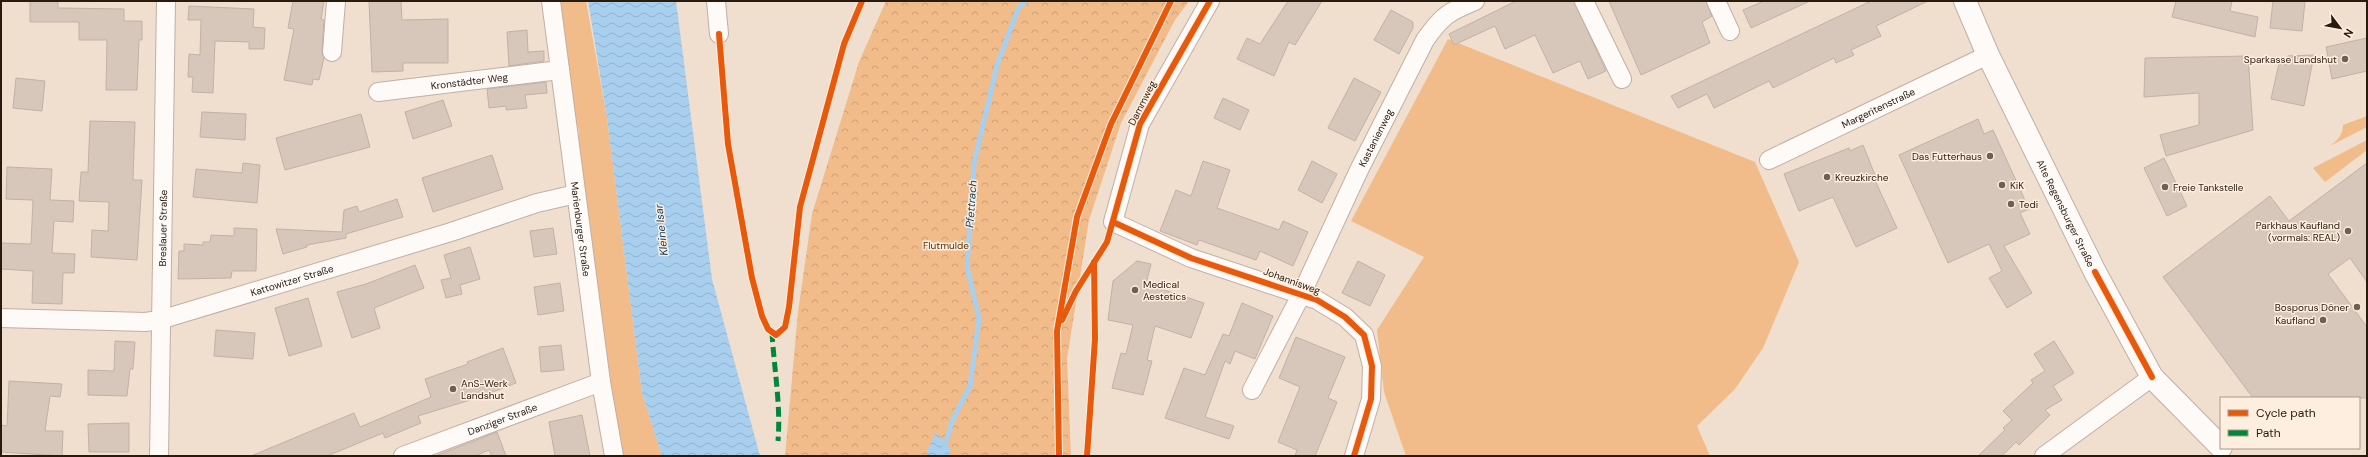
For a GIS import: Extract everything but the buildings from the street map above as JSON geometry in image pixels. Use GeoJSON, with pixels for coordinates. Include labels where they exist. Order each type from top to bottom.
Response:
{"type":"FeatureCollection","features":[{"type":"Feature","properties":{"kind":"street","name":"Breslauer Straße"},"geometry":{"type":"LineString","coordinates":[[159,456],[166,1]]}},
{"type":"Feature","properties":{"kind":"street"},"geometry":{"type":"LineString","coordinates":[[332,52],[336,1]]}},
{"type":"Feature","properties":{"kind":"street","name":"Marienburger Straße"},"geometry":{"type":"LineString","coordinates":[[551,1],[567,112],[576,194],[601,382],[614,456]]}},
{"type":"Feature","properties":{"kind":"street"},"geometry":{"type":"LineString","coordinates":[[716,1],[718,34]]}},
{"type":"Feature","properties":{"kind":"street","name":"Dammweg"},"geometry":{"type":"LineString","coordinates":[[1113,222],[1140,124],[1210,1]]}},
{"type":"Feature","properties":{"kind":"street","name":"Kastanienweg"},"geometry":{"type":"LineString","coordinates":[[1301,295],[1359,170],[1425,40],[1438,22],[1446,15],[1475,1]]}},
{"type":"Feature","properties":{"kind":"street"},"geometry":{"type":"LineString","coordinates":[[1584,1],[1622,79]]}},
{"type":"Feature","properties":{"kind":"street"},"geometry":{"type":"LineString","coordinates":[[1716,1],[1730,31]]}},
{"type":"Feature","properties":{"kind":"street","name":"Alte Regensburger Straße"},"geometry":{"type":"LineString","coordinates":[[1965,1],[1988,56],[2095,272],[2152,377],[2220,445]]}},
{"type":"Feature","properties":{"kind":"street","name":"Margeritenstraße"},"geometry":{"type":"LineString","coordinates":[[1769,160],[1988,56]]}},
{"type":"Feature","properties":{"kind":"street","name":"Kronstädter Weg"},"geometry":{"type":"LineString","coordinates":[[378,92],[560,70]]}},
{"type":"Feature","properties":{"kind":"street","name":"Kattowitzer Straße"},"geometry":{"type":"LineString","coordinates":[[1,318],[145,322],[160,320],[451,232],[537,203],[576,194]]}},
{"type":"Feature","properties":{"kind":"street","name":"Johannisweg"},"geometry":{"type":"LineString","coordinates":[[1113,222],[1191,258],[1317,300],[1345,316],[1364,336],[1372,366],[1370,399],[1354,456]]}},
{"type":"Feature","properties":{"kind":"street","name":"Johannisweg"},"geometry":{"type":"LineString","coordinates":[[1252,390],[1301,295]]}},
{"type":"Feature","properties":{"kind":"street"},"geometry":{"type":"LineString","coordinates":[[2044,456],[2152,377]]}},
{"type":"Feature","properties":{"kind":"street","name":"Danziger Straße"},"geometry":{"type":"LineString","coordinates":[[403,456],[601,382]]}},
{"type":"Feature","properties":{"kind":"green space"},"geometry":{"type":"Polygon","coordinates":[[[551,1],[586,1],[607,118],[642,393],[662,456],[614,456],[576,194],[579,131],[560,70],[551,1]]]}},
{"type":"Feature","properties":{"kind":"green space","name":"Flutmulde"},"geometry":{"type":"Polygon","coordinates":[[[886,1],[1189,1],[1175,20],[1121,123],[1089,220],[1067,359],[1071,456],[785,456],[798,312],[812,214],[859,62],[886,1]]]}},
{"type":"Feature","properties":{"kind":"green space"},"geometry":{"type":"Polygon","coordinates":[[[1448,39],[1755,162],[1799,262],[1763,348],[1735,389],[1697,426],[1710,456],[1406,456],[1384,392],[1377,330],[1424,257],[1351,221],[1448,39]]]}},
{"type":"Feature","properties":{"kind":"green space"},"geometry":{"type":"Polygon","coordinates":[[[2367,116],[2367,127],[2328,147],[2337,140],[2343,130],[2343,125],[2367,116]]]}},
{"type":"Feature","properties":{"kind":"green space"},"geometry":{"type":"Polygon","coordinates":[[[2367,140],[2367,150],[2325,182],[2313,168],[2367,140]]]}},
{"type":"Feature","properties":{"kind":"water","name":"Kleine Isar"},"geometry":{"type":"Polygon","coordinates":[[[588,1],[676,1],[712,279],[760,456],[662,456],[642,393],[607,118],[588,1]]]}},
{"type":"Feature","properties":{"kind":"water"},"geometry":{"type":"Polygon","coordinates":[[[936,432],[951,449],[948,456],[927,456],[928,449],[936,432]]]}},
{"type":"Feature","properties":{"kind":"waterway","name":"Pfettrach"},"geometry":{"type":"LineString","coordinates":[[942,456],[952,421],[970,386],[979,318],[967,267],[974,163],[997,65],[1018,9],[1025,1]]}},
{"type":"Feature","properties":{"kind":"marked path"},"geometry":{"type":"LineString","coordinates":[[772,332],[778,400],[778,441]]}},
{"type":"Feature","properties":{"kind":"cycle path"},"geometry":{"type":"LineString","coordinates":[[719,34],[728,144],[752,278],[762,316],[768,329],[776,335],[785,327],[789,307],[800,207],[844,44],[862,1]]}},
{"type":"Feature","properties":{"kind":"cycle path"},"geometry":{"type":"LineString","coordinates":[[1059,456],[1057,331],[1077,217],[1111,124],[1171,1]]}},
{"type":"Feature","properties":{"kind":"cycle path"},"geometry":{"type":"LineString","coordinates":[[1062,320],[1076,291],[1107,242],[1140,124],[1210,1]]}},
{"type":"Feature","properties":{"kind":"cycle path"},"geometry":{"type":"LineString","coordinates":[[1113,222],[1191,258],[1317,300],[1345,317],[1364,335],[1372,366],[1371,399],[1354,456]]}},
{"type":"Feature","properties":{"kind":"cycle path"},"geometry":{"type":"LineString","coordinates":[[1087,456],[1095,339],[1094,262]]}},
{"type":"Feature","properties":{"kind":"cycle path"},"geometry":{"type":"LineString","coordinates":[[2095,272],[2152,377]]}},
{"type":"Feature","properties":{"kind":"place","name":"Sparkasse Landshut"},"geometry":{"type":"Point","coordinates":[2345,59]}},
{"type":"Feature","properties":{"kind":"place","name":"Das Futterhaus"},"geometry":{"type":"Point","coordinates":[1990,156]}},
{"type":"Feature","properties":{"kind":"place","name":"Kreuzkirche"},"geometry":{"type":"Point","coordinates":[1827,177]}},
{"type":"Feature","properties":{"kind":"place","name":"KiK"},"geometry":{"type":"Point","coordinates":[2002,185]}},
{"type":"Feature","properties":{"kind":"place","name":"Freie Tankstelle"},"geometry":{"type":"Point","coordinates":[2165,187]}},
{"type":"Feature","properties":{"kind":"place","name":"Tedi"},"geometry":{"type":"Point","coordinates":[2011,204]}},
{"type":"Feature","properties":{"kind":"place","name":"Parkhaus Kaufland (vormals: REAL)"},"geometry":{"type":"Point","coordinates":[2348,231]}},
{"type":"Feature","properties":{"kind":"place","name":"Medical Aestetics"},"geometry":{"type":"Point","coordinates":[1135,290]}},
{"type":"Feature","properties":{"kind":"place","name":"Bosporus Döner"},"geometry":{"type":"Point","coordinates":[2357,307]}},
{"type":"Feature","properties":{"kind":"place","name":"Kaufland"},"geometry":{"type":"Point","coordinates":[2323,320]}},
{"type":"Feature","properties":{"kind":"place","name":"AnS-Werk Landshut"},"geometry":{"type":"Point","coordinates":[453,389]}}]}
